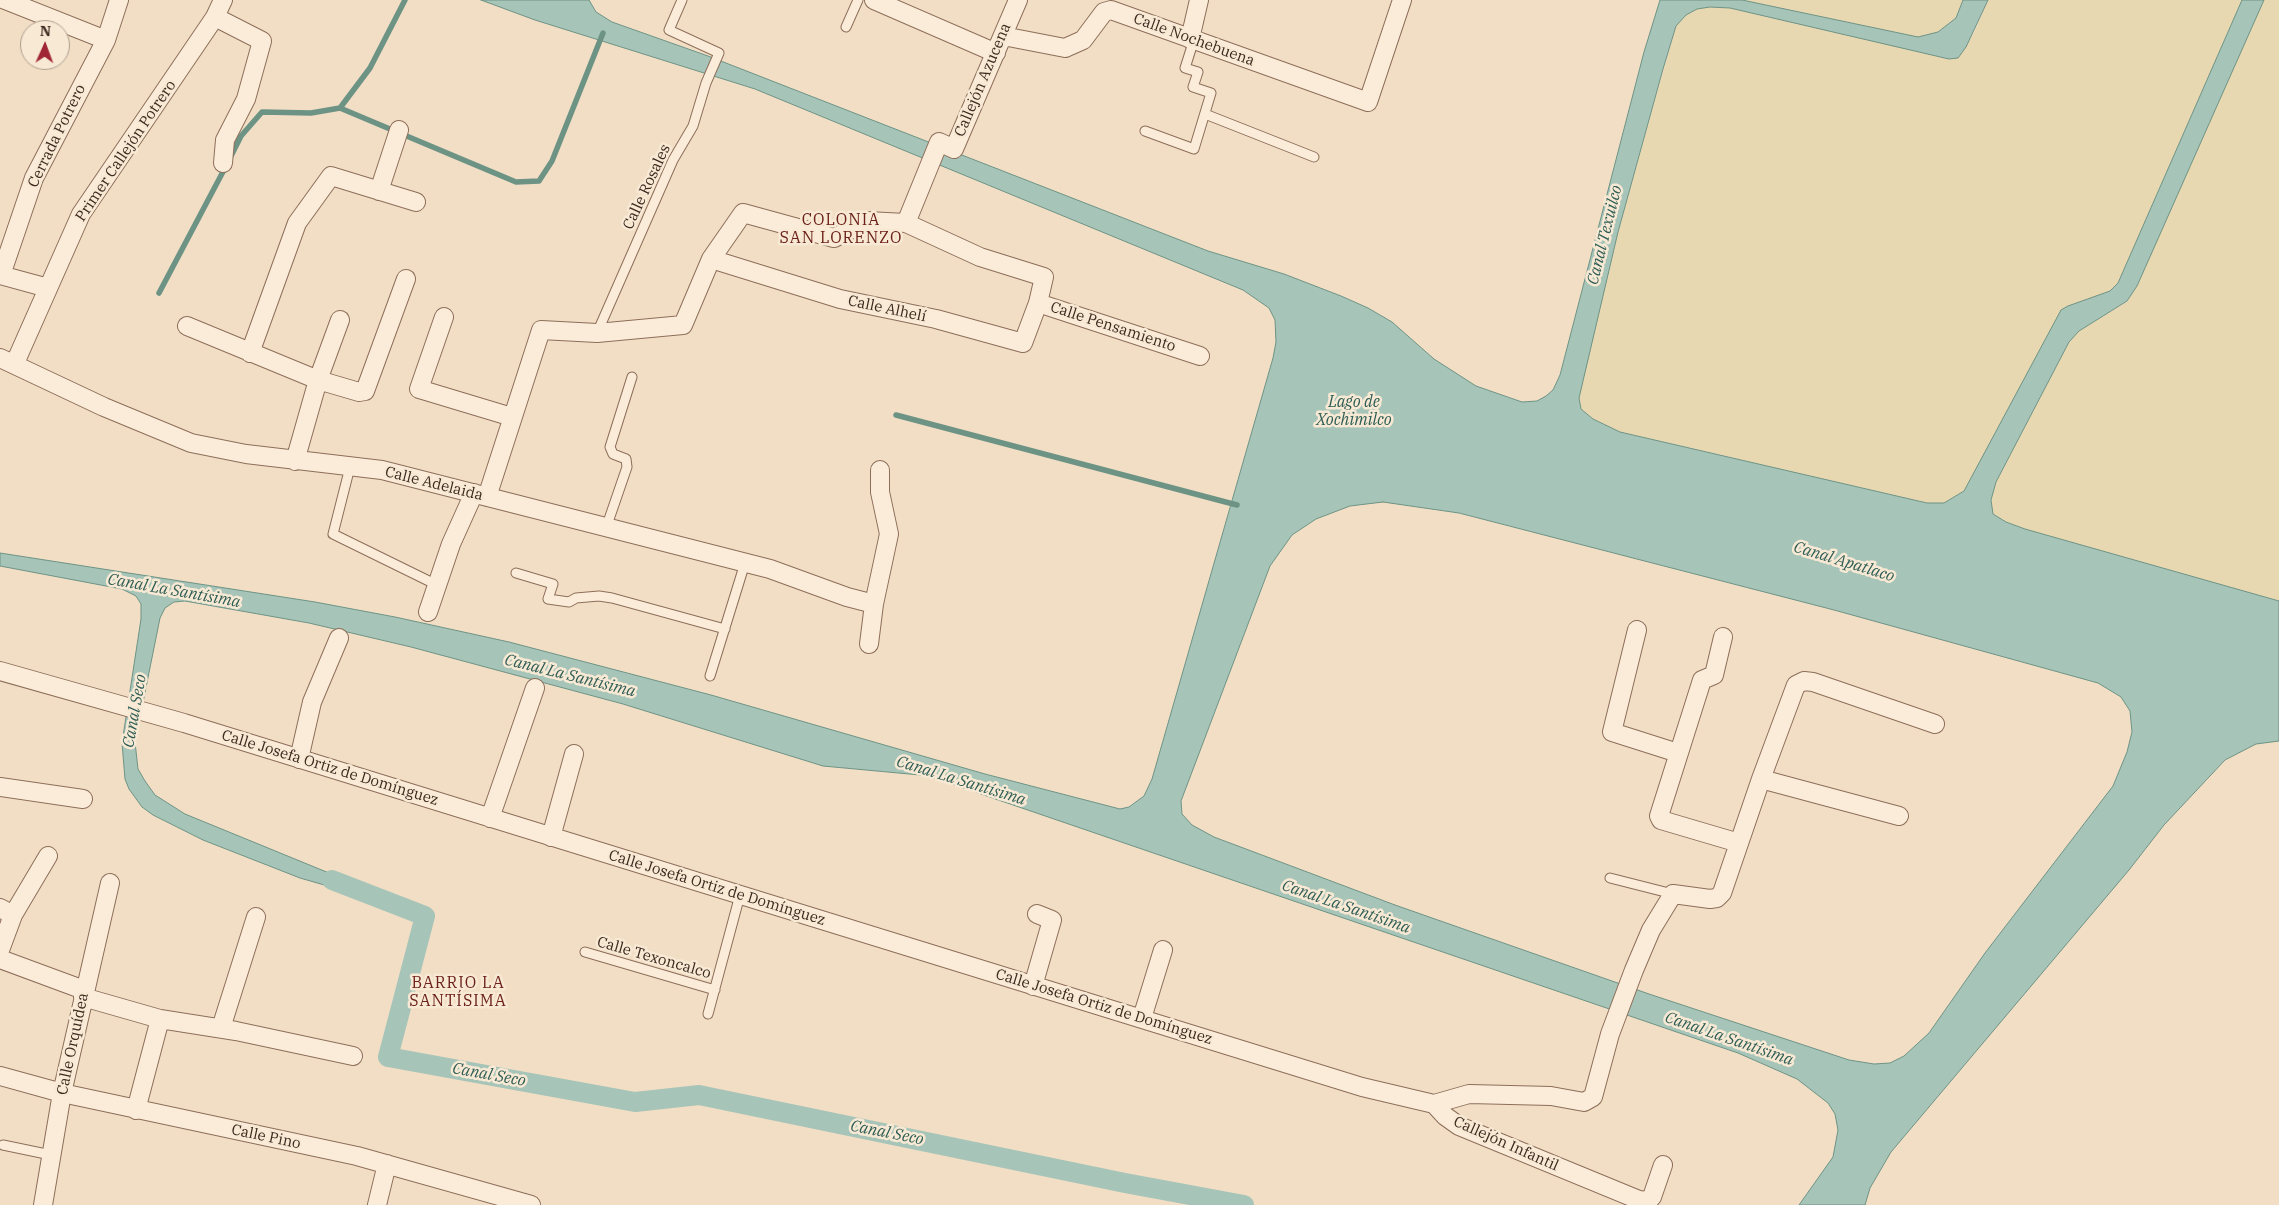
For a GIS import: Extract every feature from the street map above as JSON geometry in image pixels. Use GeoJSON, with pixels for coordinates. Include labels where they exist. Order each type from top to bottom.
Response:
{"type":"FeatureCollection","features":[{"type":"Feature","properties":{"kind":"street"},"geometry":{"type":"LineString","coordinates":[[5,0],[106,40]]}},
{"type":"Feature","properties":{"kind":"street","name":"Cerrada Potrero"},"geometry":{"type":"LineString","coordinates":[[0,275],[34,178],[106,40],[119,0]]}},
{"type":"Feature","properties":{"kind":"street","name":"Primer Callejón Potrero"},"geometry":{"type":"LineString","coordinates":[[7,360],[48,288],[81,214],[215,17],[223,0]]}},
{"type":"Feature","properties":{"kind":"street"},"geometry":{"type":"LineString","coordinates":[[874,0],[996,53]]}},
{"type":"Feature","properties":{"kind":"street","name":"Callejón Azucena"},"geometry":{"type":"LineString","coordinates":[[906,223],[928,165],[939,142],[954,149],[1018,0]]}},
{"type":"Feature","properties":{"kind":"street"},"geometry":{"type":"LineString","coordinates":[[1190,38],[1200,0]]}},
{"type":"Feature","properties":{"kind":"street","name":"Calle Nochebuena"},"geometry":{"type":"LineString","coordinates":[[1003,36],[1065,48],[1083,40],[1104,12],[1111,10],[1368,102],[1402,0]]}},
{"type":"Feature","properties":{"kind":"street"},"geometry":{"type":"LineString","coordinates":[[215,17],[262,41],[246,99],[225,140],[223,163]]}},
{"type":"Feature","properties":{"kind":"street"},"geometry":{"type":"LineString","coordinates":[[379,190],[399,130]]}},
{"type":"Feature","properties":{"kind":"street"},"geometry":{"type":"LineString","coordinates":[[250,353],[298,223],[331,176],[416,202]]}},
{"type":"Feature","properties":{"kind":"street","name":"Calle Pensamiento"},"geometry":{"type":"LineString","coordinates":[[711,259],[743,213],[834,238],[867,221],[906,223],[980,256],[1044,277],[1038,303],[1200,356]]}},
{"type":"Feature","properties":{"kind":"street"},"geometry":{"type":"LineString","coordinates":[[428,612],[451,544],[480,495],[512,417],[541,330],[598,333],[683,324],[711,259]]}},
{"type":"Feature","properties":{"kind":"street","name":"Calle Alhelí"},"geometry":{"type":"LineString","coordinates":[[711,259],[840,299],[936,320],[1023,343],[1038,303]]}},
{"type":"Feature","properties":{"kind":"street"},"geometry":{"type":"LineString","coordinates":[[0,275],[48,288]]}},
{"type":"Feature","properties":{"kind":"street"},"geometry":{"type":"LineString","coordinates":[[187,326],[318,380],[365,392],[406,279]]}},
{"type":"Feature","properties":{"kind":"street"},"geometry":{"type":"LineString","coordinates":[[444,316],[419,389],[512,417]]}},
{"type":"Feature","properties":{"kind":"street"},"geometry":{"type":"LineString","coordinates":[[295,461],[318,380],[340,320]]}},
{"type":"Feature","properties":{"kind":"street","name":"Calle Adelaida"},"geometry":{"type":"LineString","coordinates":[[7,360],[104,407],[191,443],[295,461],[382,470],[770,569],[846,597],[874,604]]}},
{"type":"Feature","properties":{"kind":"street"},"geometry":{"type":"LineString","coordinates":[[870,644],[874,604],[889,534],[880,492],[880,470]]}},
{"type":"Feature","properties":{"kind":"street"},"geometry":{"type":"LineString","coordinates":[[1637,630],[1612,732],[1678,753]]}},
{"type":"Feature","properties":{"kind":"street"},"geometry":{"type":"LineString","coordinates":[[1723,637],[1714,675],[1702,680],[1659,816],[1661,820],[1739,843]]}},
{"type":"Feature","properties":{"kind":"street"},"geometry":{"type":"LineString","coordinates":[[299,759],[312,702],[339,638]]}},
{"type":"Feature","properties":{"kind":"street","name":"Calle Josefa Ortiz de Domínguez"},"geometry":{"type":"LineString","coordinates":[[0,672],[113,702],[1362,1087],[1434,1104]]}},
{"type":"Feature","properties":{"kind":"street"},"geometry":{"type":"LineString","coordinates":[[1673,894],[1710,899],[1717,898],[1722,892],[1796,685],[1804,681],[1814,682],[1935,724]]}},
{"type":"Feature","properties":{"kind":"street"},"geometry":{"type":"LineString","coordinates":[[490,818],[535,688]]}},
{"type":"Feature","properties":{"kind":"street"},"geometry":{"type":"LineString","coordinates":[[551,837],[574,754]]}},
{"type":"Feature","properties":{"kind":"street"},"geometry":{"type":"LineString","coordinates":[[1761,779],[1899,816]]}},
{"type":"Feature","properties":{"kind":"street"},"geometry":{"type":"LineString","coordinates":[[0,788],[83,799]]}},
{"type":"Feature","properties":{"kind":"street"},"geometry":{"type":"LineString","coordinates":[[0,950],[7,912],[48,856]]}},
{"type":"Feature","properties":{"kind":"street","name":"Calle Orquídea"},"geometry":{"type":"LineString","coordinates":[[43,1205],[62,1093],[83,994],[110,884]]}},
{"type":"Feature","properties":{"kind":"street","name":"Callejón Infantil"},"geometry":{"type":"LineString","coordinates":[[1663,1165],[1652,1197],[1648,1201],[1639,1200],[1459,1126],[1445,1116],[1434,1104],[1469,1094],[1533,1095],[1584,1102],[1593,1097],[1610,1034],[1634,970],[1651,930],[1673,894]]}},
{"type":"Feature","properties":{"kind":"street"},"geometry":{"type":"LineString","coordinates":[[1034,986],[1052,920],[1037,914]]}},
{"type":"Feature","properties":{"kind":"street"},"geometry":{"type":"LineString","coordinates":[[221,1028],[256,917]]}},
{"type":"Feature","properties":{"kind":"street"},"geometry":{"type":"LineString","coordinates":[[1142,1018],[1163,950]]}},
{"type":"Feature","properties":{"kind":"street"},"geometry":{"type":"LineString","coordinates":[[0,959],[83,994],[160,1019],[221,1028],[353,1056]]}},
{"type":"Feature","properties":{"kind":"street"},"geometry":{"type":"LineString","coordinates":[[136,1110],[160,1019]]}},
{"type":"Feature","properties":{"kind":"street","name":"Calle Pino"},"geometry":{"type":"LineString","coordinates":[[0,1076],[136,1110],[387,1164],[504,1201],[531,1205]]}},
{"type":"Feature","properties":{"kind":"street"},"geometry":{"type":"LineString","coordinates":[[377,1205],[387,1164]]}},
{"type":"Feature","properties":{"kind":"lane","name":"Calle Rosales"},"geometry":{"type":"LineString","coordinates":[[598,333],[673,160],[693,126],[706,83],[718,55],[669,30],[682,0]]}},
{"type":"Feature","properties":{"kind":"lane"},"geometry":{"type":"LineString","coordinates":[[846,28],[858,0]]}},
{"type":"Feature","properties":{"kind":"lane"},"geometry":{"type":"LineString","coordinates":[[1145,132],[1194,149],[1211,93],[1193,87],[1198,72],[1185,68],[1192,46],[1190,38]]}},
{"type":"Feature","properties":{"kind":"lane"},"geometry":{"type":"LineString","coordinates":[[1205,114],[1314,157]]}},
{"type":"Feature","properties":{"kind":"lane"},"geometry":{"type":"LineString","coordinates":[[606,528],[627,467],[626,459],[613,454],[610,447],[632,376]]}},
{"type":"Feature","properties":{"kind":"lane"},"geometry":{"type":"LineString","coordinates":[[350,467],[333,534],[437,585]]}},
{"type":"Feature","properties":{"kind":"lane"},"geometry":{"type":"LineString","coordinates":[[710,676],[745,563]]}},
{"type":"Feature","properties":{"kind":"lane"},"geometry":{"type":"LineString","coordinates":[[516,573],[553,584],[548,599],[569,602],[576,598],[612,598],[725,629]]}},
{"type":"Feature","properties":{"kind":"lane"},"geometry":{"type":"LineString","coordinates":[[1610,878],[1673,894]]}},
{"type":"Feature","properties":{"kind":"lane","name":"Calle Texoncalco"},"geometry":{"type":"LineString","coordinates":[[708,1014],[740,895]]}},
{"type":"Feature","properties":{"kind":"lane","name":"Calle Texoncalco"},"geometry":{"type":"LineString","coordinates":[[585,952],[715,990]]}},
{"type":"Feature","properties":{"kind":"lane"},"geometry":{"type":"LineString","coordinates":[[3,1145],[52,1155]]}},
{"type":"Feature","properties":{"kind":"shaded area"},"geometry":{"type":"Polygon","coordinates":[[[1742,0],[1963,0],[1956,18],[1938,32],[1918,37],[1742,0]]]}},
{"type":"Feature","properties":{"kind":"shaded area"},"geometry":{"type":"Polygon","coordinates":[[[1988,0],[2242,0],[2118,283],[2110,291],[2102,294],[1964,491],[1944,503],[1927,503],[1620,432],[1593,419],[1581,409],[1579,398],[1581,382],[1618,232],[1676,26],[1686,15],[1697,9],[1710,6],[1730,8],[1958,58],[1975,31],[1988,0]]]}},
{"type":"Feature","properties":{"kind":"shaded area"},"geometry":{"type":"Polygon","coordinates":[[[2264,0],[2279,0],[2279,601],[2025,529],[2006,522],[1993,514],[1991,500],[1996,482],[2069,342],[2079,331],[2127,302],[2264,0]]]}},
{"type":"Feature","properties":{"kind":"water","name":"Lago de Xochimilco"},"geometry":{"type":"Polygon","coordinates":[[[481,0],[589,0],[596,12],[612,22],[708,56],[1208,251],[1284,274],[1341,296],[1368,308],[1392,322],[1434,359],[1476,386],[1522,402],[1537,401],[1546,396],[1553,390],[1560,375],[1644,52],[1660,0],[1742,0],[1918,37],[1938,32],[1956,18],[1963,0],[1988,0],[1966,47],[1958,58],[1949,59],[1730,8],[1710,7],[1697,9],[1686,15],[1676,26],[1663,69],[1618,232],[1579,398],[1581,409],[1593,419],[1620,432],[1927,503],[1944,503],[1964,491],[2061,310],[2110,291],[2118,283],[2242,0],[2264,0],[2137,286],[2127,301],[2079,331],[2069,342],[1996,482],[1991,500],[1993,514],[2006,522],[2025,529],[2279,601],[2279,741],[2256,744],[2225,760],[2164,825],[2129,870],[1891,1152],[1870,1188],[1865,1205],[1799,1205],[1833,1157],[1838,1130],[1835,1114],[1828,1103],[1797,1079],[1738,1053],[940,780],[920,775],[823,766],[623,704],[411,647],[309,623],[185,601],[174,602],[165,608],[160,618],[135,742],[138,769],[145,781],[155,795],[185,814],[351,882],[357,886],[358,890],[345,891],[300,878],[203,840],[153,815],[142,807],[129,789],[125,779],[122,743],[141,619],[141,604],[136,596],[122,589],[0,566],[0,553],[315,602],[509,642],[711,695],[985,774],[1120,809],[1129,807],[1144,796],[1152,779],[1273,358],[1276,342],[1275,320],[1269,308],[1243,290],[755,89],[535,20],[481,0]],[[1383,502],[1350,506],[1316,519],[1292,535],[1270,566],[1181,801],[1182,814],[1192,825],[1214,837],[1395,905],[1649,994],[1849,1060],[1874,1064],[1890,1063],[1904,1056],[1929,1033],[1985,953],[2113,786],[2127,752],[2132,732],[2130,711],[2121,697],[2098,683],[1834,610],[1459,513],[1383,502]]]}},
{"type":"Feature","properties":{"kind":"waterway"},"geometry":{"type":"LineString","coordinates":[[230,158],[241,136],[262,112],[311,113],[340,108],[370,68],[405,0]]}},
{"type":"Feature","properties":{"kind":"waterway"},"geometry":{"type":"LineString","coordinates":[[340,108],[516,182],[539,181],[552,161],[603,33]]}},
{"type":"Feature","properties":{"kind":"waterway"},"geometry":{"type":"LineString","coordinates":[[159,293],[226,166]]}},
{"type":"Feature","properties":{"kind":"waterway"},"geometry":{"type":"LineString","coordinates":[[896,415],[1237,505]]}},
{"type":"Feature","properties":{"kind":"waterway","name":"Canal Seco"},"geometry":{"type":"LineString","coordinates":[[332,880],[425,916],[388,1057],[635,1102],[699,1095],[1125,1183],[1244,1205]]}},
{"type":"Feature","properties":{"kind":"district","name":"COLONIA SAN LORENZO"},"geometry":{"type":"Point","coordinates":[841,229]}},
{"type":"Feature","properties":{"kind":"district","name":"BARRIO LA SANTÍSIMA"},"geometry":{"type":"Point","coordinates":[458,992]}},
{"type":"Feature","properties":{"kind":"water label","name":"Canal Texuilco"},"geometry":{"type":"Point","coordinates":[1605,235]}},
{"type":"Feature","properties":{"kind":"water label","name":"Canal Apatlaco"},"geometry":{"type":"Point","coordinates":[1844,562]}},
{"type":"Feature","properties":{"kind":"water label","name":"Canal La Santísima"},"geometry":{"type":"Point","coordinates":[174,591]}},
{"type":"Feature","properties":{"kind":"water label","name":"Canal La Santísima"},"geometry":{"type":"Point","coordinates":[570,676]}},
{"type":"Feature","properties":{"kind":"water label","name":"Canal La Santísima"},"geometry":{"type":"Point","coordinates":[961,781]}},
{"type":"Feature","properties":{"kind":"water label","name":"Canal La Santísima"},"geometry":{"type":"Point","coordinates":[1346,907]}},
{"type":"Feature","properties":{"kind":"water label","name":"Canal La Santísima"},"geometry":{"type":"Point","coordinates":[1729,1039]}}]}
